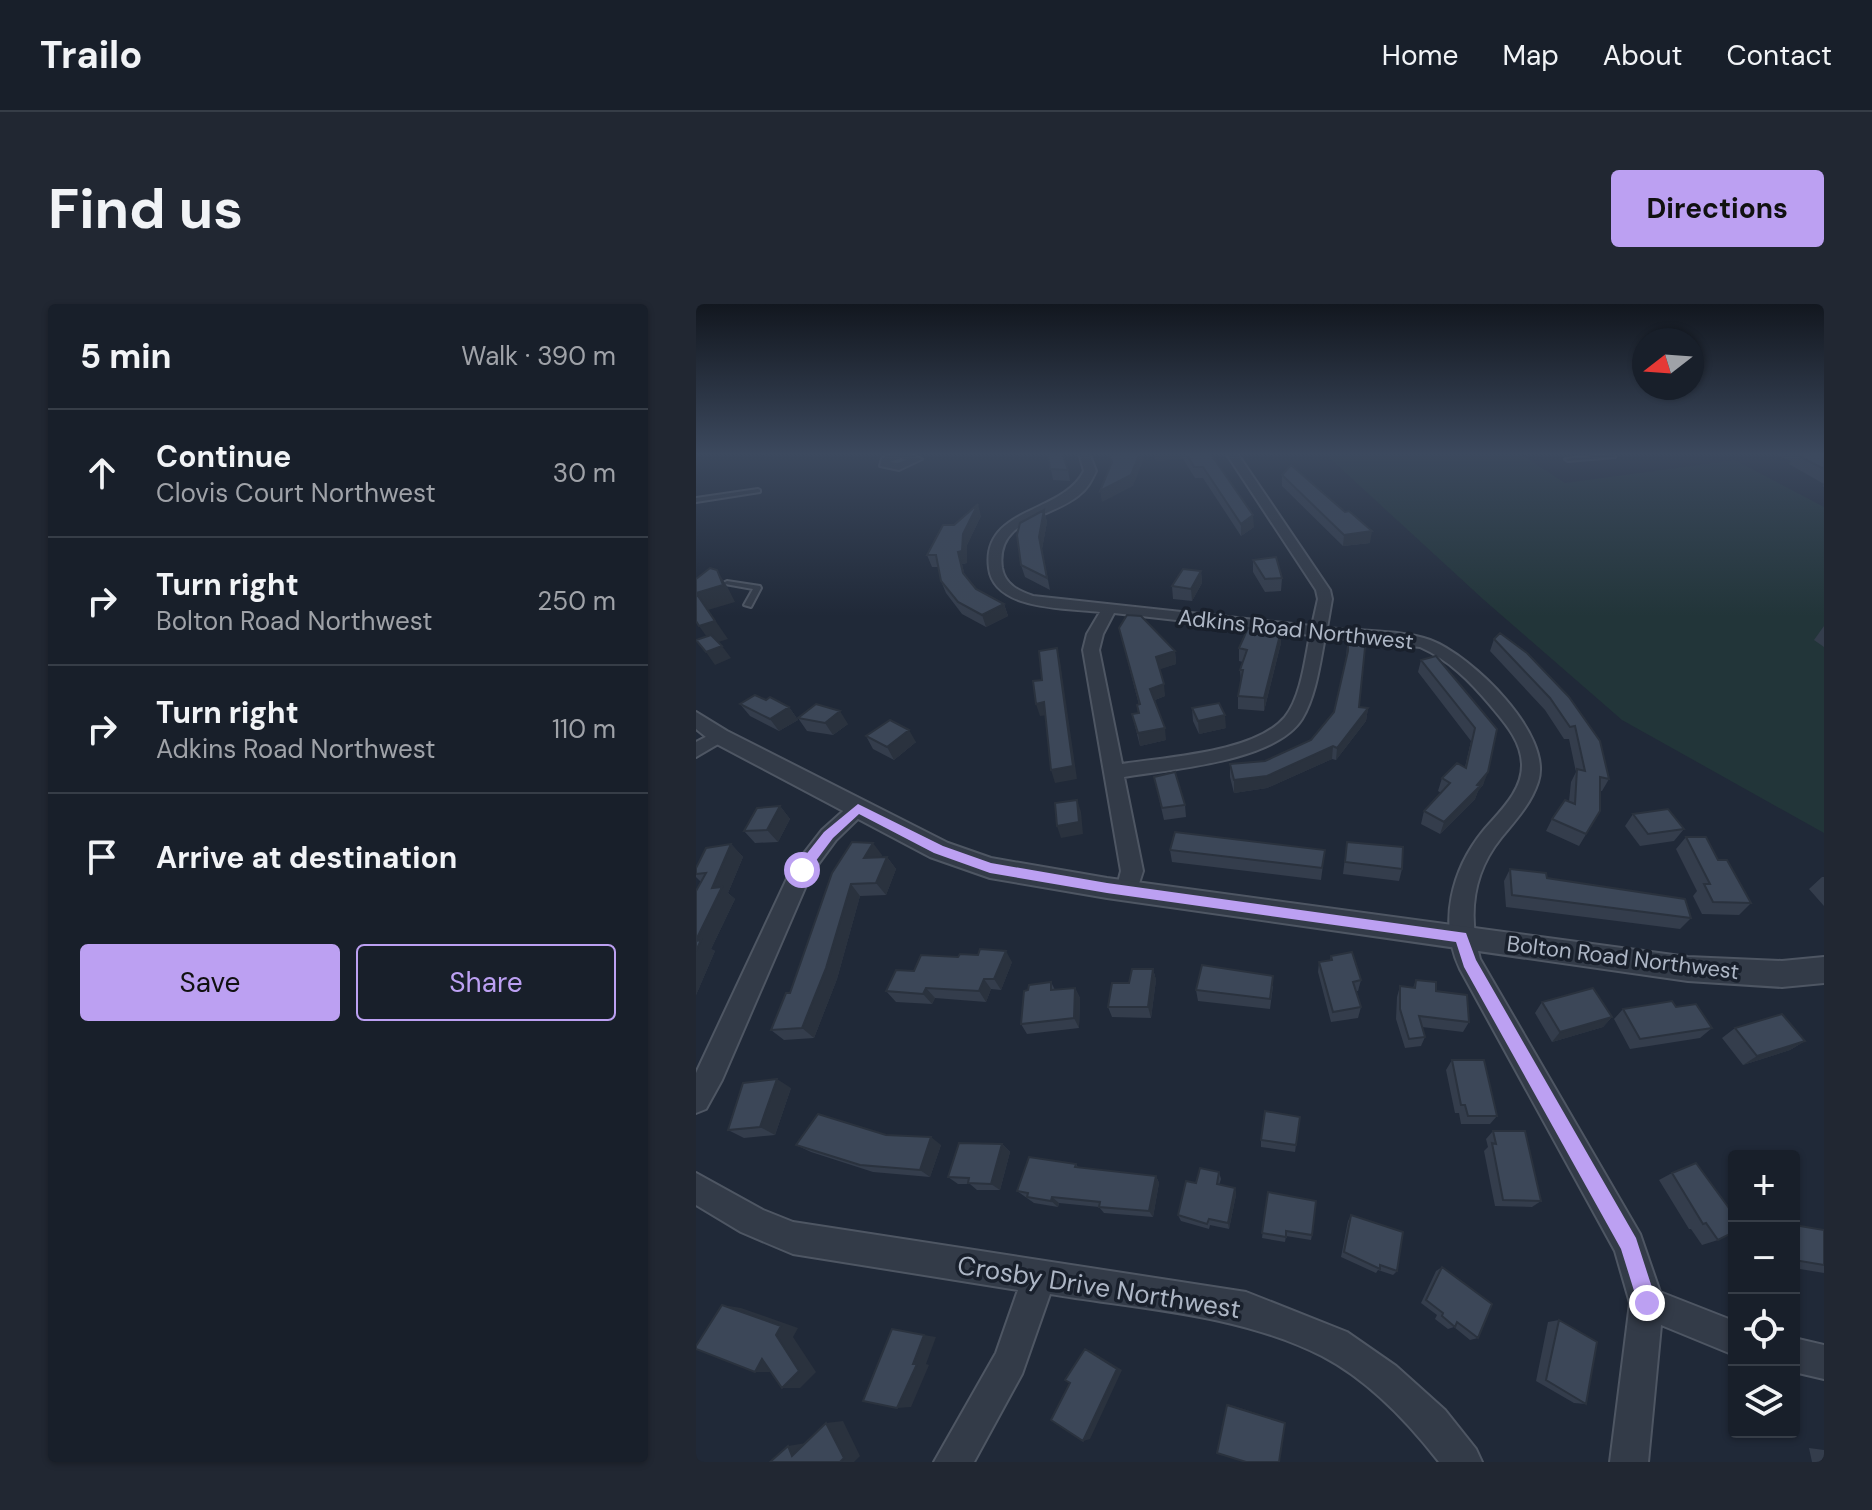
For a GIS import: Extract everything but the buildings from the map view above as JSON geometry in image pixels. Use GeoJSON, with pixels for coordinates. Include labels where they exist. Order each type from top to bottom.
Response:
{"type":"FeatureCollection","features":[{"type":"Feature","properties":{"kind":"street","name":"Adkins Road Northwest"},"geometry":{"type":"LineString","coordinates":[[1045,507],[1013,524],[997,539],[994,550],[996,576],[1006,590],[1019,596],[1110,608],[1405,639],[1441,649],[1466,666],[1520,730],[1530,752],[1530,778],[1523,794],[1473,862],[1464,890],[1461,937],[1469,962],[1629,1245],[1647,1303],[1629,1462]]}},
{"type":"Feature","properties":{"kind":"street"},"geometry":{"type":"LineString","coordinates":[[1113,772],[1247,747],[1282,731],[1298,710],[1325,599],[1320,581],[1269,507]]}},
{"type":"Feature","properties":{"kind":"street"},"geometry":{"type":"LineString","coordinates":[[1110,608],[1095,634],[1091,650],[1132,871],[1127,890]]}},
{"type":"Feature","properties":{"kind":"street","name":"Bolton Road Northwest"},"geometry":{"type":"LineString","coordinates":[[696,719],[719,736],[858,809],[939,850],[990,868],[1688,969],[1782,974],[1824,970]]}},
{"type":"Feature","properties":{"kind":"street"},"geometry":{"type":"LineString","coordinates":[[696,751],[719,736]]}},
{"type":"Feature","properties":{"kind":"street"},"geometry":{"type":"LineString","coordinates":[[696,1099],[712,1071],[802,870],[829,835],[858,809]]}},
{"type":"Feature","properties":{"kind":"street","name":"Crosby Drive Northwest"},"geometry":{"type":"LineString","coordinates":[[696,1188],[752,1221],[793,1238],[1246,1309],[1335,1344],[1384,1378],[1432,1423],[1463,1462]]}},
{"type":"Feature","properties":{"kind":"street"},"geometry":{"type":"LineString","coordinates":[[953,1462],[1010,1362],[1039,1277]]}},
{"type":"Feature","properties":{"kind":"street"},"geometry":{"type":"LineString","coordinates":[[1647,1303],[1728,1336]]}},
{"type":"Feature","properties":{"kind":"street"},"geometry":{"type":"LineString","coordinates":[[1800,1356],[1824,1362]]}},
{"type":"Feature","properties":{"kind":"lane"},"geometry":{"type":"LineString","coordinates":[[727,583],[757,588],[748,605]]}},
{"type":"Feature","properties":{"kind":"green space"},"geometry":{"type":"Polygon","coordinates":[[[1383,507],[1824,507],[1824,833],[1622,720],[1383,507]]]}},
{"type":"Feature","properties":{"kind":"route"},"geometry":{"type":"LineString","coordinates":[[802,870],[829,835],[858,809],[939,850],[990,868],[1107,888],[1461,937],[1469,962],[1629,1245],[1647,1303]]}}]}
